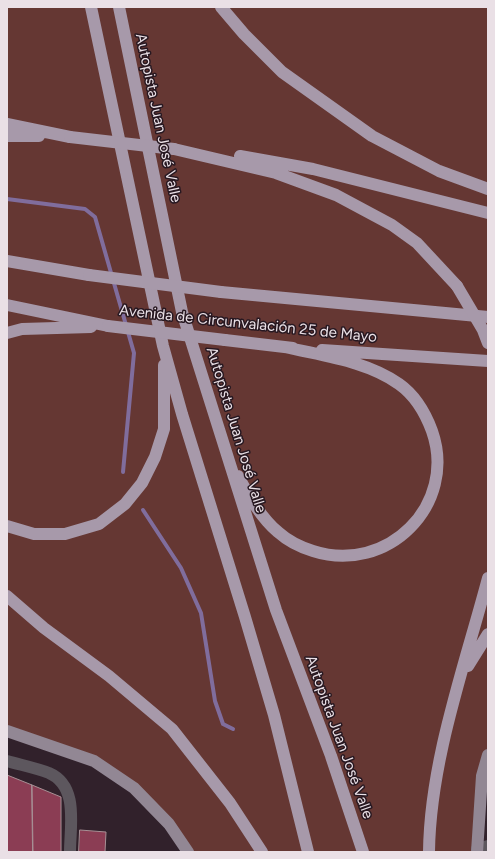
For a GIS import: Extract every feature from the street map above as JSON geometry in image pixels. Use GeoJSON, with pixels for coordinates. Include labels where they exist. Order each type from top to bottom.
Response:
{"type":"FeatureCollection","features":[{"type":"Feature","properties":{"kind":"highway"},"geometry":{"type":"LineString","coordinates":[[85,7],[99,44]]}},
{"type":"Feature","properties":{"kind":"highway"},"geometry":{"type":"LineString","coordinates":[[91,7],[163,346],[182,414],[274,716],[308,852]]}},
{"type":"Feature","properties":{"kind":"highway","name":"Autopista Juan José Valle"},"geometry":{"type":"LineString","coordinates":[[119,7],[182,312],[223,447],[276,610],[331,756],[363,852]]}},
{"type":"Feature","properties":{"kind":"highway"},"geometry":{"type":"LineString","coordinates":[[221,7],[244,34],[282,72],[372,136],[439,171],[488,189]]}},
{"type":"Feature","properties":{"kind":"highway"},"geometry":{"type":"LineString","coordinates":[[7,124],[70,137],[229,155],[313,169],[488,213]]}},
{"type":"Feature","properties":{"kind":"highway"},"geometry":{"type":"LineString","coordinates":[[7,136],[70,137]]}},
{"type":"Feature","properties":{"kind":"highway"},"geometry":{"type":"LineString","coordinates":[[174,149],[276,173],[336,194],[392,226],[417,243],[457,286],[483,330],[488,344]]}},
{"type":"Feature","properties":{"kind":"highway","name":"Avenida de Circunvalación 25 de Mayo"},"geometry":{"type":"LineString","coordinates":[[7,261],[89,275],[221,292],[488,317]]}},
{"type":"Feature","properties":{"kind":"highway","name":"Avenida de Circunvalación 25 de Mayo"},"geometry":{"type":"LineString","coordinates":[[7,305],[108,326],[285,347],[488,360]]}},
{"type":"Feature","properties":{"kind":"highway"},"geometry":{"type":"LineString","coordinates":[[7,333],[22,329],[108,326]]}},
{"type":"Feature","properties":{"kind":"highway"},"geometry":{"type":"LineString","coordinates":[[7,526],[34,534],[65,534],[99,524],[125,504],[142,483],[155,457],[164,429],[163,346]]}},
{"type":"Feature","properties":{"kind":"highway"},"geometry":{"type":"LineString","coordinates":[[223,447],[260,512],[278,532],[299,546],[326,555],[358,556],[382,548],[404,535],[419,518],[435,484],[438,460],[435,439],[428,419],[416,399],[400,384],[376,371],[357,364],[285,347]]}},
{"type":"Feature","properties":{"kind":"highway"},"geometry":{"type":"LineString","coordinates":[[429,852],[429,837],[438,772],[450,714],[488,578]]}},
{"type":"Feature","properties":{"kind":"highway"},"geometry":{"type":"LineString","coordinates":[[7,596],[44,628],[109,676],[172,729],[230,803],[262,852]]}},
{"type":"Feature","properties":{"kind":"highway"},"geometry":{"type":"LineString","coordinates":[[461,678],[488,634]]}},
{"type":"Feature","properties":{"kind":"main road"},"geometry":{"type":"LineString","coordinates":[[7,731],[94,761],[134,788],[170,824],[188,852]]}},
{"type":"Feature","properties":{"kind":"main road"},"geometry":{"type":"LineString","coordinates":[[481,849],[482,776],[488,755]]}},
{"type":"Feature","properties":{"kind":"lane"},"geometry":{"type":"LineString","coordinates":[[7,761],[50,774],[64,784],[71,798],[70,852]]}},
{"type":"Feature","properties":{"kind":"shaded area"},"geometry":{"type":"Polygon","coordinates":[[[7,7],[488,7],[488,755],[476,852],[188,852],[169,824],[94,761],[7,731],[7,7]]]}},
{"type":"Feature","properties":{"kind":"building"},"geometry":{"type":"Polygon","coordinates":[[[7,775],[32,785],[33,852],[7,852],[7,775]]]}},
{"type":"Feature","properties":{"kind":"building"},"geometry":{"type":"Polygon","coordinates":[[[32,785],[61,797],[61,852],[33,852],[32,785]]]}},
{"type":"Feature","properties":{"kind":"building"},"geometry":{"type":"Polygon","coordinates":[[[80,830],[106,832],[105,852],[79,852],[80,830]]]}},
{"type":"Feature","properties":{"kind":"waterway"},"geometry":{"type":"LineString","coordinates":[[7,199],[85,209],[95,217],[134,353],[123,472]]}},
{"type":"Feature","properties":{"kind":"waterway"},"geometry":{"type":"LineString","coordinates":[[143,510],[181,568],[201,613],[215,701],[223,724],[233,729]]}}]}
